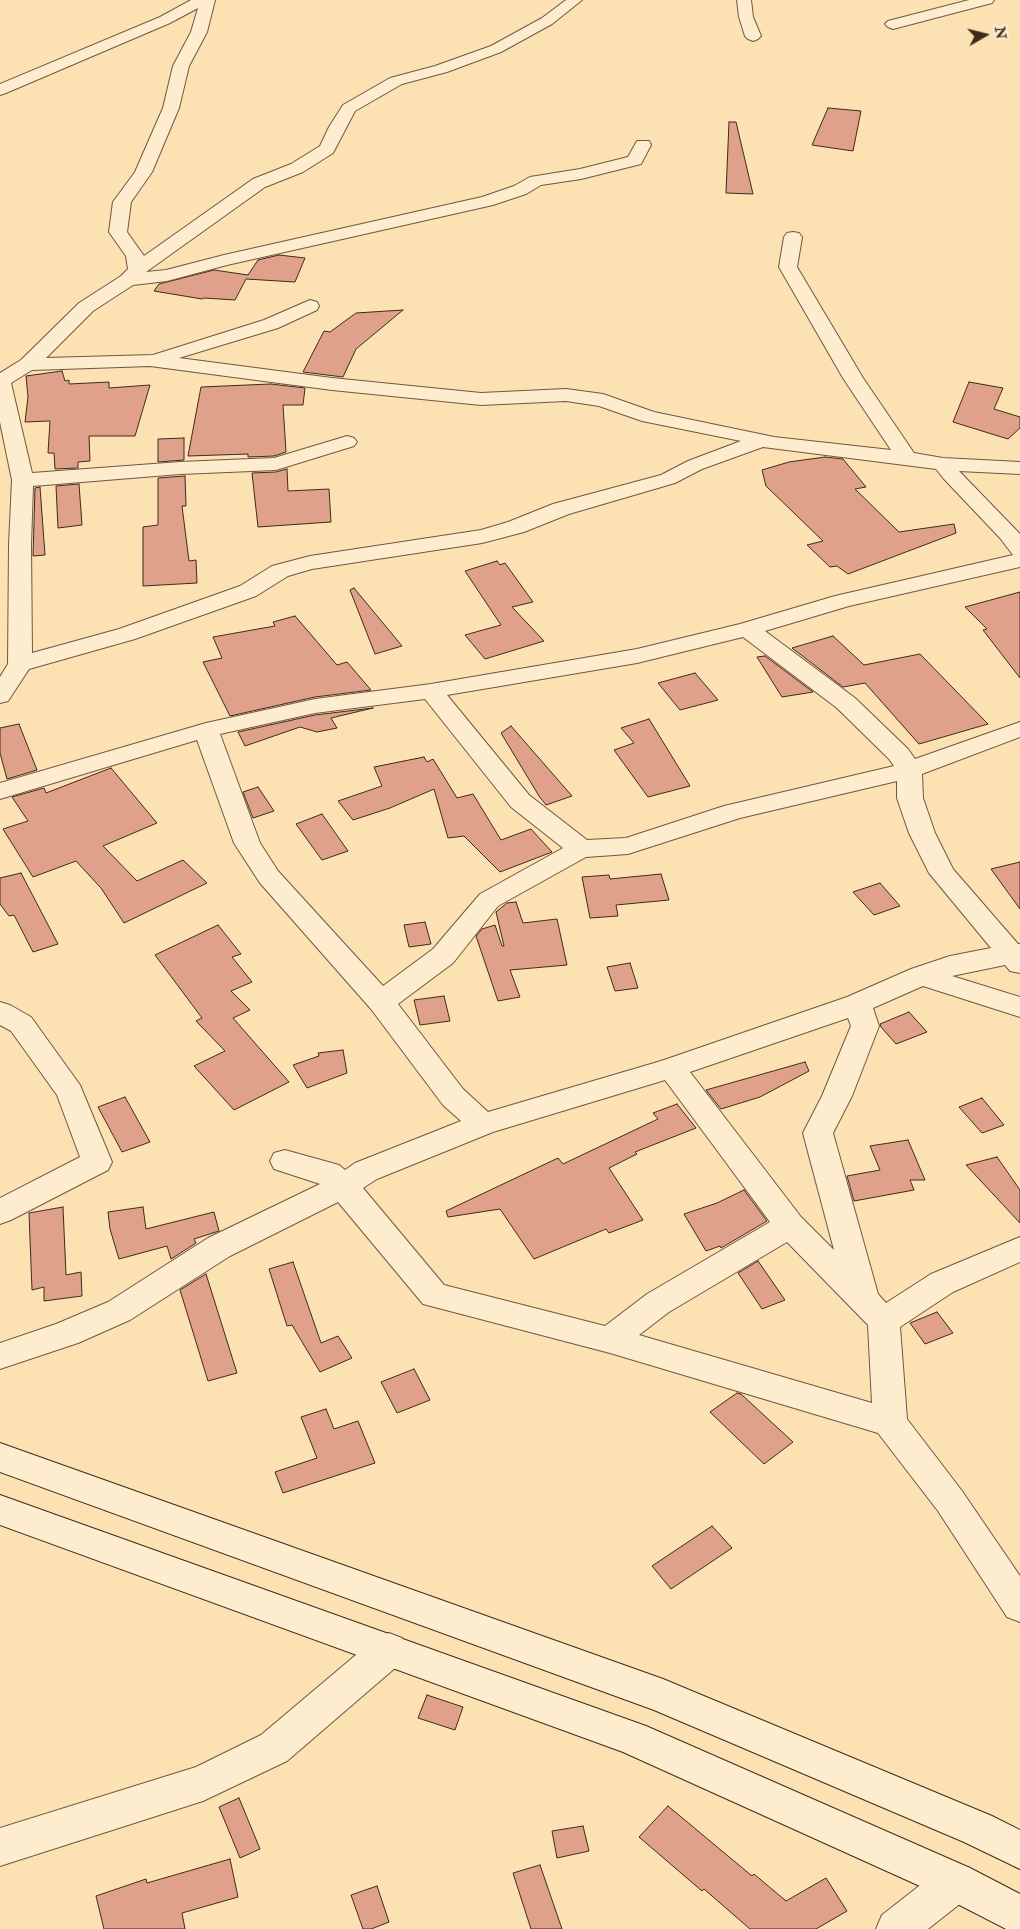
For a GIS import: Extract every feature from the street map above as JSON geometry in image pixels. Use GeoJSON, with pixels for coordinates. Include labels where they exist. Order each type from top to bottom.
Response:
{"type":"FeatureCollection","features":[{"type":"Feature","properties":{"kind":"street"},"geometry":{"type":"LineString","coordinates":[[0,90],[165,20],[202,0]]}},
{"type":"Feature","properties":{"kind":"street"},"geometry":{"type":"LineString","coordinates":[[132,275],[135,256],[118,232],[122,202],[143,172],[171,108],[181,66],[199,32],[208,0]]}},
{"type":"Feature","properties":{"kind":"street"},"geometry":{"type":"LineString","coordinates":[[0,696],[20,664],[11,589],[20,545],[23,480],[0,381],[28,364],[86,307],[259,182],[297,168],[327,149],[337,127],[349,108],[396,81],[442,69],[496,49],[547,21],[575,0]]}},
{"type":"Feature","properties":{"kind":"street"},"geometry":{"type":"LineString","coordinates":[[744,0],[746,18],[752,36]]}},
{"type":"Feature","properties":{"kind":"street"},"geometry":{"type":"LineString","coordinates":[[893,24],[987,0]]}},
{"type":"Feature","properties":{"kind":"street"},"geometry":{"type":"LineString","coordinates":[[132,275],[167,275],[224,260],[487,201],[520,190],[536,181],[600,169],[635,160],[643,145]]}},
{"type":"Feature","properties":{"kind":"street"},"geometry":{"type":"LineString","coordinates":[[792,237],[788,268],[852,378],[907,458]]}},
{"type":"Feature","properties":{"kind":"street"},"geometry":{"type":"LineString","coordinates":[[150,360],[271,324],[310,306]]}},
{"type":"Feature","properties":{"kind":"street"},"geometry":{"type":"LineString","coordinates":[[28,364],[150,360],[332,384],[481,399],[566,395],[603,400],[649,417],[763,440],[943,464],[1020,468]]}},
{"type":"Feature","properties":{"kind":"street"},"geometry":{"type":"LineString","coordinates":[[20,664],[127,634],[248,591],[280,571],[310,563],[482,536],[516,527],[561,509],[668,479],[695,465],[763,440]]}},
{"type":"Feature","properties":{"kind":"street"},"geometry":{"type":"LineString","coordinates":[[23,480],[180,468],[276,464],[347,442]]}},
{"type":"Feature","properties":{"kind":"street"},"geometry":{"type":"LineString","coordinates":[[943,464],[1008,533],[1020,550]]}},
{"type":"Feature","properties":{"kind":"street"},"geometry":{"type":"LineString","coordinates":[[0,521],[22,511]]}},
{"type":"Feature","properties":{"kind":"street"},"geometry":{"type":"LineString","coordinates":[[0,791],[206,730],[315,706],[431,691],[637,656],[747,629],[843,602],[1020,560]]}},
{"type":"Feature","properties":{"kind":"street"},"geometry":{"type":"LineString","coordinates":[[747,629],[846,703],[899,754],[909,770],[910,798],[922,833],[942,873],[1017,958]]}},
{"type":"Feature","properties":{"kind":"street"},"geometry":{"type":"LineString","coordinates":[[431,691],[520,801],[581,849]]}},
{"type":"Feature","properties":{"kind":"street"},"geometry":{"type":"LineString","coordinates":[[381,1002],[442,956],[489,900],[581,849],[628,846],[733,812],[909,770],[1020,729]]}},
{"type":"Feature","properties":{"kind":"street"},"geometry":{"type":"LineString","coordinates":[[206,730],[247,843],[269,877],[381,1002],[453,1097],[483,1124]]}},
{"type":"Feature","properties":{"kind":"street"},"geometry":{"type":"LineString","coordinates":[[0,1356],[67,1334],[120,1311],[219,1247],[343,1186],[366,1172],[483,1124],[671,1068],[857,1004],[921,976],[960,963],[1017,958]]}},
{"type":"Feature","properties":{"kind":"street"},"geometry":{"type":"LineString","coordinates":[[921,976],[1020,1007]]}},
{"type":"Feature","properties":{"kind":"street"},"geometry":{"type":"LineString","coordinates":[[857,1004],[865,1026],[837,1096],[818,1133],[874,1310],[890,1423],[950,1501],[1020,1606]]}},
{"type":"Feature","properties":{"kind":"street"},"geometry":{"type":"LineString","coordinates":[[0,1012],[21,1024],[70,1092],[97,1162],[0,1212]]}},
{"type":"Feature","properties":{"kind":"street"},"geometry":{"type":"LineString","coordinates":[[671,1068],[790,1225],[874,1310]]}},
{"type":"Feature","properties":{"kind":"street"},"geometry":{"type":"LineString","coordinates":[[285,1161],[328,1173],[343,1186],[434,1296],[610,1340],[839,1406],[890,1423]]}},
{"type":"Feature","properties":{"kind":"street"},"geometry":{"type":"LineString","coordinates":[[610,1340],[658,1303],[790,1225]]}},
{"type":"Feature","properties":{"kind":"street"},"geometry":{"type":"LineString","coordinates":[[874,1310],[1020,1249]]}},
{"type":"Feature","properties":{"kind":"street"},"geometry":{"type":"LineString","coordinates":[[0,1457],[663,1696],[978,1829],[1020,1850]]}},
{"type":"Feature","properties":{"kind":"street"},"geometry":{"type":"LineString","coordinates":[[0,1510],[633,1738],[956,1882],[1020,1915]]}},
{"type":"Feature","properties":{"kind":"street"},"geometry":{"type":"LineString","coordinates":[[0,1847],[203,1783],[274,1748],[389,1650]]}},
{"type":"Feature","properties":{"kind":"street"},"geometry":{"type":"LineString","coordinates":[[896,1929],[956,1882]]}},
{"type":"Feature","properties":{"kind":"building"},"geometry":{"type":"Polygon","coordinates":[[[828,108],[861,111],[853,151],[812,145],[828,108]]]}},
{"type":"Feature","properties":{"kind":"building"},"geometry":{"type":"Polygon","coordinates":[[[729,122],[736,122],[753,194],[726,193],[729,122]]]}},
{"type":"Feature","properties":{"kind":"building"},"geometry":{"type":"Polygon","coordinates":[[[279,255],[305,258],[295,282],[246,279],[235,300],[202,299],[154,291],[159,284],[214,270],[248,275],[258,260],[279,255]]]}},
{"type":"Feature","properties":{"kind":"building"},"geometry":{"type":"Polygon","coordinates":[[[403,310],[356,349],[343,377],[303,372],[324,331],[330,332],[356,313],[403,310]]]}},
{"type":"Feature","properties":{"kind":"building"},"geometry":{"type":"Polygon","coordinates":[[[62,371],[65,381],[69,380],[69,384],[109,382],[109,388],[150,385],[135,436],[89,436],[90,461],[78,462],[78,468],[55,469],[54,453],[48,453],[50,421],[25,422],[28,397],[26,376],[62,371]]]}},
{"type":"Feature","properties":{"kind":"building"},"geometry":{"type":"Polygon","coordinates":[[[969,382],[1003,388],[994,409],[1020,417],[1020,428],[1008,439],[953,422],[969,382]]]}},
{"type":"Feature","properties":{"kind":"building"},"geometry":{"type":"Polygon","coordinates":[[[271,384],[305,388],[303,405],[283,405],[286,452],[274,456],[248,457],[248,454],[188,456],[201,387],[271,384]]]}},
{"type":"Feature","properties":{"kind":"building"},"geometry":{"type":"Polygon","coordinates":[[[184,438],[184,460],[158,462],[158,439],[184,438]]]}},
{"type":"Feature","properties":{"kind":"building"},"geometry":{"type":"Polygon","coordinates":[[[825,457],[843,459],[866,487],[855,489],[899,532],[954,524],[956,533],[848,574],[837,566],[830,567],[807,545],[823,541],[766,486],[762,470],[789,462],[825,457]]]}},
{"type":"Feature","properties":{"kind":"building"},"geometry":{"type":"Polygon","coordinates":[[[287,469],[288,491],[329,489],[331,522],[258,527],[252,473],[276,472],[287,469]]]}},
{"type":"Feature","properties":{"kind":"building"},"geometry":{"type":"Polygon","coordinates":[[[185,476],[186,506],[182,506],[189,561],[196,560],[197,583],[143,586],[143,527],[158,525],[158,478],[185,476]]]}},
{"type":"Feature","properties":{"kind":"building"},"geometry":{"type":"Polygon","coordinates":[[[79,484],[82,525],[58,528],[56,486],[79,484]]]}},
{"type":"Feature","properties":{"kind":"building"},"geometry":{"type":"Polygon","coordinates":[[[40,487],[45,555],[33,556],[35,488],[40,487]]]}},
{"type":"Feature","properties":{"kind":"building"},"geometry":{"type":"Polygon","coordinates":[[[497,561],[500,565],[505,563],[533,602],[512,607],[544,641],[485,659],[465,635],[501,625],[465,571],[497,561]]]}},
{"type":"Feature","properties":{"kind":"building"},"geometry":{"type":"Polygon","coordinates":[[[354,588],[402,646],[375,654],[350,590],[354,588]]]}},
{"type":"Feature","properties":{"kind":"building"},"geometry":{"type":"Polygon","coordinates":[[[1020,592],[1020,678],[983,630],[987,629],[965,607],[1020,592]]]}},
{"type":"Feature","properties":{"kind":"building"},"geometry":{"type":"Polygon","coordinates":[[[295,616],[337,665],[347,662],[371,690],[315,697],[230,716],[203,662],[222,658],[213,637],[275,626],[273,622],[295,616]]]}},
{"type":"Feature","properties":{"kind":"building"},"geometry":{"type":"Polygon","coordinates":[[[833,636],[864,665],[920,654],[988,724],[919,744],[865,683],[843,687],[792,648],[833,636]]]}},
{"type":"Feature","properties":{"kind":"building"},"geometry":{"type":"Polygon","coordinates":[[[765,656],[813,692],[782,697],[757,657],[765,656]]]}},
{"type":"Feature","properties":{"kind":"building"},"geometry":{"type":"Polygon","coordinates":[[[695,673],[718,700],[680,710],[658,683],[695,673]]]}},
{"type":"Feature","properties":{"kind":"building"},"geometry":{"type":"Polygon","coordinates":[[[373,708],[331,718],[337,728],[317,732],[300,727],[245,746],[238,732],[315,715],[373,708]]]}},
{"type":"Feature","properties":{"kind":"building"},"geometry":{"type":"Polygon","coordinates":[[[649,719],[690,786],[648,797],[614,750],[634,743],[621,728],[649,719]]]}},
{"type":"Feature","properties":{"kind":"building"},"geometry":{"type":"Polygon","coordinates":[[[19,724],[37,770],[7,779],[0,753],[0,728],[19,724]]]}},
{"type":"Feature","properties":{"kind":"building"},"geometry":{"type":"Polygon","coordinates":[[[511,726],[572,796],[546,805],[501,733],[511,726]]]}},
{"type":"Feature","properties":{"kind":"building"},"geometry":{"type":"Polygon","coordinates":[[[424,757],[427,762],[433,759],[457,798],[473,794],[501,840],[531,829],[552,852],[500,872],[464,836],[448,838],[434,789],[390,808],[353,820],[338,801],[382,786],[374,767],[424,757]]]}},
{"type":"Feature","properties":{"kind":"building"},"geometry":{"type":"Polygon","coordinates":[[[111,768],[157,823],[103,846],[137,881],[183,860],[207,883],[124,923],[101,888],[76,861],[33,877],[3,829],[28,821],[12,797],[44,788],[46,793],[111,768]]]}},
{"type":"Feature","properties":{"kind":"building"},"geometry":{"type":"Polygon","coordinates":[[[258,787],[274,811],[253,818],[243,792],[258,787]]]}},
{"type":"Feature","properties":{"kind":"building"},"geometry":{"type":"Polygon","coordinates":[[[322,814],[348,851],[322,860],[296,824],[322,814]]]}},
{"type":"Feature","properties":{"kind":"building"},"geometry":{"type":"Polygon","coordinates":[[[1020,862],[1020,909],[991,869],[1020,862]]]}},
{"type":"Feature","properties":{"kind":"building"},"geometry":{"type":"Polygon","coordinates":[[[21,873],[58,944],[33,952],[14,915],[9,916],[0,904],[0,878],[21,873]]]}},
{"type":"Feature","properties":{"kind":"building"},"geometry":{"type":"Polygon","coordinates":[[[661,874],[669,900],[616,905],[618,916],[590,918],[582,877],[609,875],[610,879],[661,874]]]}},
{"type":"Feature","properties":{"kind":"building"},"geometry":{"type":"Polygon","coordinates":[[[880,883],[900,906],[874,915],[853,892],[880,883]]]}},
{"type":"Feature","properties":{"kind":"building"},"geometry":{"type":"Polygon","coordinates":[[[516,902],[523,923],[557,919],[567,965],[510,970],[520,997],[498,1001],[476,936],[482,929],[495,925],[502,946],[504,946],[496,912],[507,903],[516,902]]]}},
{"type":"Feature","properties":{"kind":"building"},"geometry":{"type":"Polygon","coordinates":[[[425,922],[431,944],[409,947],[404,925],[425,922]]]}},
{"type":"Feature","properties":{"kind":"building"},"geometry":{"type":"Polygon","coordinates":[[[218,925],[241,954],[232,957],[252,982],[231,991],[250,1010],[233,1018],[289,1082],[234,1110],[194,1066],[225,1051],[196,1021],[202,1018],[155,955],[218,925]]]}},
{"type":"Feature","properties":{"kind":"building"},"geometry":{"type":"Polygon","coordinates":[[[630,963],[638,988],[615,991],[607,967],[630,963]]]}},
{"type":"Feature","properties":{"kind":"building"},"geometry":{"type":"Polygon","coordinates":[[[444,996],[450,1021],[420,1025],[414,1000],[444,996]]]}},
{"type":"Feature","properties":{"kind":"building"},"geometry":{"type":"Polygon","coordinates":[[[909,1012],[927,1032],[896,1044],[880,1024],[909,1012]]]}},
{"type":"Feature","properties":{"kind":"building"},"geometry":{"type":"Polygon","coordinates":[[[343,1050],[347,1073],[307,1088],[293,1065],[319,1056],[318,1053],[343,1050]]]}},
{"type":"Feature","properties":{"kind":"building"},"geometry":{"type":"Polygon","coordinates":[[[805,1062],[809,1071],[760,1097],[721,1109],[706,1090],[805,1062]]]}},
{"type":"Feature","properties":{"kind":"building"},"geometry":{"type":"Polygon","coordinates":[[[125,1097],[150,1142],[122,1152],[98,1107],[125,1097]]]}},
{"type":"Feature","properties":{"kind":"building"},"geometry":{"type":"Polygon","coordinates":[[[982,1098],[1004,1125],[982,1133],[959,1107],[982,1098]]]}},
{"type":"Feature","properties":{"kind":"building"},"geometry":{"type":"Polygon","coordinates":[[[677,1104],[696,1128],[635,1152],[637,1154],[609,1168],[643,1220],[609,1233],[606,1229],[534,1259],[500,1209],[448,1217],[446,1211],[558,1158],[563,1164],[658,1119],[653,1113],[677,1104]]]}},
{"type":"Feature","properties":{"kind":"building"},"geometry":{"type":"Polygon","coordinates":[[[908,1140],[925,1180],[910,1180],[914,1190],[854,1201],[847,1176],[880,1170],[870,1146],[908,1140]]]}},
{"type":"Feature","properties":{"kind":"building"},"geometry":{"type":"Polygon","coordinates":[[[997,1157],[1020,1190],[1020,1223],[966,1165],[997,1157]]]}},
{"type":"Feature","properties":{"kind":"building"},"geometry":{"type":"Polygon","coordinates":[[[744,1190],[767,1221],[721,1248],[720,1246],[706,1251],[684,1214],[717,1203],[744,1190]]]}},
{"type":"Feature","properties":{"kind":"building"},"geometry":{"type":"Polygon","coordinates":[[[63,1207],[66,1275],[81,1272],[82,1296],[44,1301],[44,1287],[32,1290],[29,1213],[63,1207]]]}},
{"type":"Feature","properties":{"kind":"building"},"geometry":{"type":"Polygon","coordinates":[[[143,1207],[146,1229],[214,1212],[219,1231],[194,1239],[196,1243],[171,1259],[167,1246],[119,1259],[110,1229],[108,1212],[143,1207]]]}},
{"type":"Feature","properties":{"kind":"building"},"geometry":{"type":"Polygon","coordinates":[[[758,1261],[785,1300],[762,1309],[738,1273],[758,1261]]]}},
{"type":"Feature","properties":{"kind":"building"},"geometry":{"type":"Polygon","coordinates":[[[293,1262],[321,1343],[338,1336],[352,1358],[320,1372],[292,1325],[287,1326],[269,1269],[293,1262]]]}},
{"type":"Feature","properties":{"kind":"building"},"geometry":{"type":"Polygon","coordinates":[[[206,1274],[237,1373],[208,1381],[180,1290],[206,1274]]]}},
{"type":"Feature","properties":{"kind":"building"},"geometry":{"type":"Polygon","coordinates":[[[937,1312],[953,1333],[925,1344],[910,1323],[937,1312]]]}},
{"type":"Feature","properties":{"kind":"building"},"geometry":{"type":"Polygon","coordinates":[[[414,1369],[430,1400],[397,1413],[381,1382],[414,1369]]]}},
{"type":"Feature","properties":{"kind":"building"},"geometry":{"type":"Polygon","coordinates":[[[737,1393],[741,1394],[793,1442],[764,1464],[710,1412],[737,1393]]]}},
{"type":"Feature","properties":{"kind":"building"},"geometry":{"type":"Polygon","coordinates":[[[326,1409],[334,1429],[358,1421],[375,1463],[283,1493],[275,1472],[317,1458],[301,1417],[326,1409]]]}},
{"type":"Feature","properties":{"kind":"building"},"geometry":{"type":"Polygon","coordinates":[[[712,1526],[732,1548],[671,1589],[652,1566],[712,1526]]]}},
{"type":"Feature","properties":{"kind":"building"},"geometry":{"type":"Polygon","coordinates":[[[427,1695],[463,1707],[455,1730],[418,1718],[427,1695]]]}},
{"type":"Feature","properties":{"kind":"building"},"geometry":{"type":"Polygon","coordinates":[[[239,1798],[260,1849],[240,1858],[219,1807],[239,1798]]]}},
{"type":"Feature","properties":{"kind":"building"},"geometry":{"type":"Polygon","coordinates":[[[668,1806],[752,1876],[754,1874],[786,1901],[826,1878],[847,1911],[816,1929],[750,1929],[639,1837],[668,1806]]]}},
{"type":"Feature","properties":{"kind":"building"},"geometry":{"type":"Polygon","coordinates":[[[583,1826],[589,1851],[557,1858],[552,1831],[583,1826]]]}},
{"type":"Feature","properties":{"kind":"building"},"geometry":{"type":"Polygon","coordinates":[[[230,1859],[238,1897],[182,1913],[185,1929],[104,1929],[96,1896],[146,1879],[147,1883],[230,1859]]]}},
{"type":"Feature","properties":{"kind":"building"},"geometry":{"type":"Polygon","coordinates":[[[540,1865],[562,1929],[531,1929],[513,1873],[540,1865]]]}},
{"type":"Feature","properties":{"kind":"building"},"geometry":{"type":"Polygon","coordinates":[[[377,1886],[389,1922],[371,1929],[363,1929],[351,1895],[377,1886]]]}}]}
